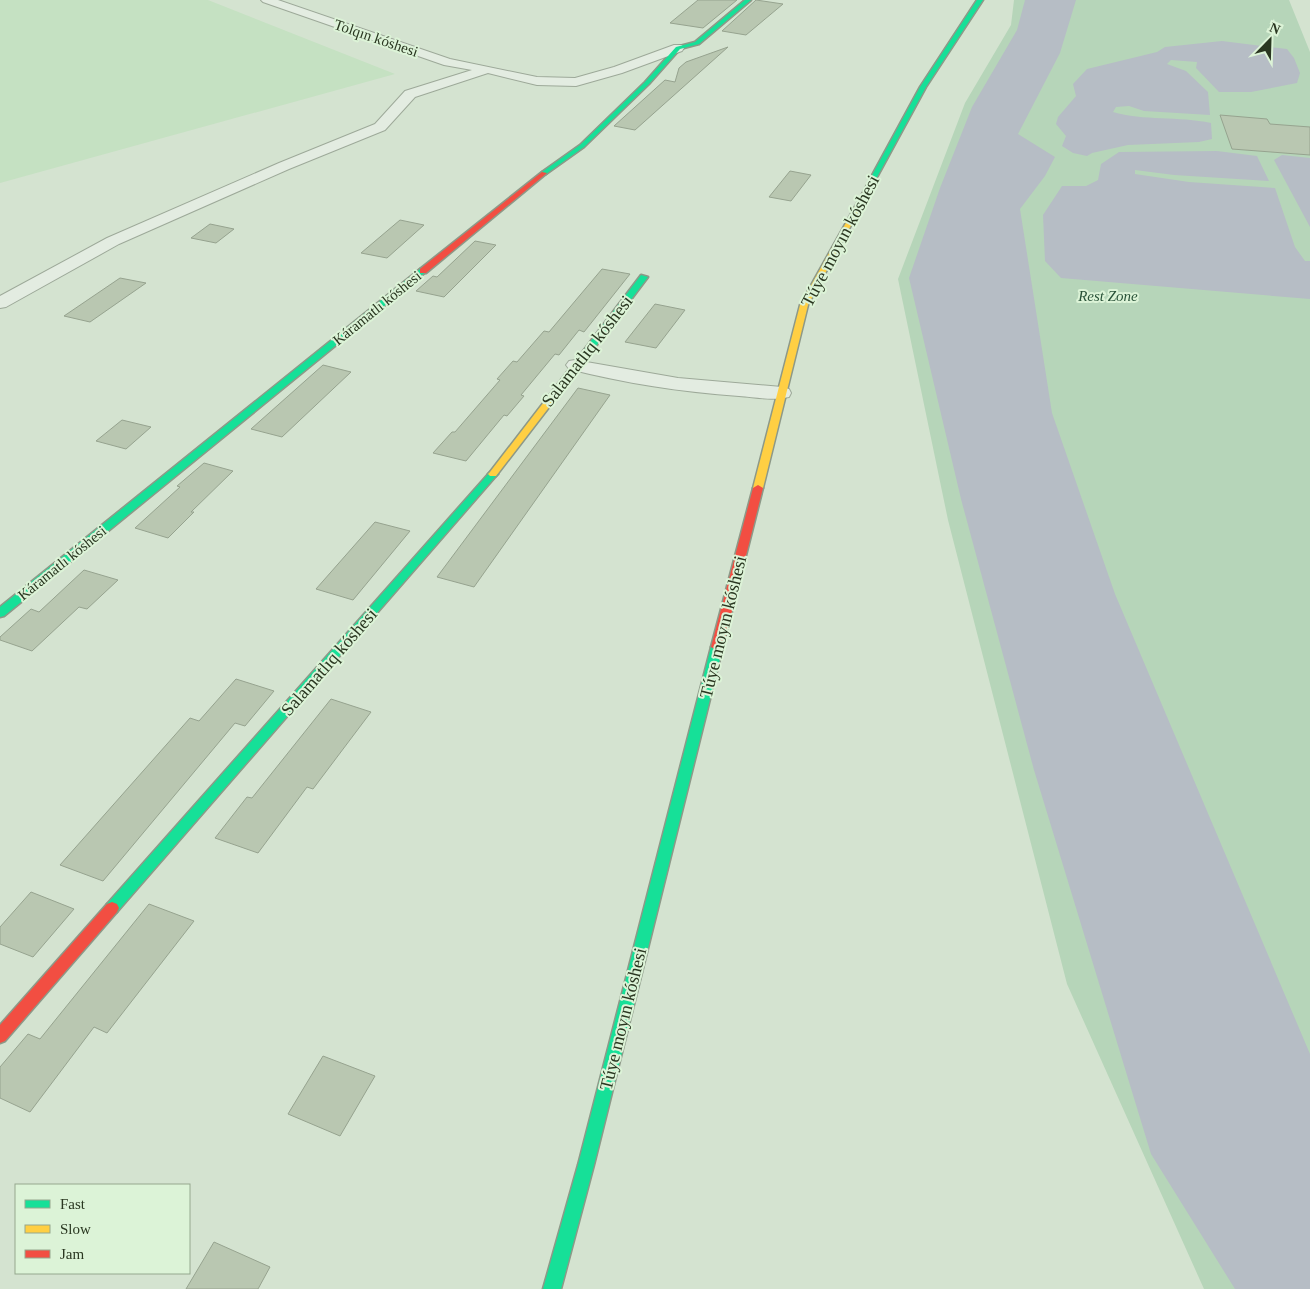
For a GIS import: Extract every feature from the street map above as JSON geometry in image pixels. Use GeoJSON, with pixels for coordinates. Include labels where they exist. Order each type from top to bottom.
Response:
{"type":"FeatureCollection","features":[{"type":"Feature","properties":{"kind":"street","name":"Tolqın kóshesi"},"geometry":{"type":"LineString","coordinates":[[267,0],[285,2],[448,62],[487,69]]}},
{"type":"Feature","properties":{"kind":"street","name":"Káramatlı kóshesi"},"geometry":{"type":"LineString","coordinates":[[0,613],[548,170],[582,146],[647,83],[678,48],[697,43],[748,0]]}},
{"type":"Feature","properties":{"kind":"street","name":"Túye moyın kóshesi"},"geometry":{"type":"LineString","coordinates":[[552,1289],[589,1156],[804,305],[923,87],[980,0]]}},
{"type":"Feature","properties":{"kind":"street"},"geometry":{"type":"LineString","coordinates":[[0,303],[113,240],[284,166],[380,127],[410,94],[487,69],[537,81],[576,82],[618,70],[678,48]]}},
{"type":"Feature","properties":{"kind":"street","name":"Salamatlıq kóshesi"},"geometry":{"type":"LineString","coordinates":[[0,1036],[480,491],[644,277]]}},
{"type":"Feature","properties":{"kind":"street"},"geometry":{"type":"LineString","coordinates":[[576,365],[641,379],[733,391],[782,394]]}},
{"type":"Feature","properties":{"kind":"green space"},"geometry":{"type":"Polygon","coordinates":[[[0,0],[208,0],[395,74],[0,183],[0,0]]]}},
{"type":"Feature","properties":{"kind":"green space","name":"Rest Zone"},"geometry":{"type":"Polygon","coordinates":[[[1014,0],[1289,0],[1310,52],[1310,1289],[1204,1289],[1067,984],[948,520],[898,279],[965,103],[1011,25],[1014,0]]]}},
{"type":"Feature","properties":{"kind":"shaded area"},"geometry":{"type":"Polygon","coordinates":[[[1025,0],[1076,0],[1060,53],[1018,134],[1055,157],[1045,176],[1020,209],[1052,413],[1115,594],[1310,1054],[1310,1289],[1235,1289],[1151,1154],[1034,770],[961,499],[909,278],[940,188],[972,107],[1017,30],[1025,0]]]}},
{"type":"Feature","properties":{"kind":"shaded area"},"geometry":{"type":"Polygon","coordinates":[[[1222,41],[1287,49],[1294,58],[1300,73],[1297,83],[1251,92],[1219,92],[1196,68],[1197,62],[1171,60],[1167,64],[1186,71],[1208,92],[1210,115],[1144,111],[1129,106],[1116,107],[1113,112],[1136,117],[1211,123],[1212,139],[1199,142],[1128,145],[1092,153],[1087,156],[1073,153],[1062,146],[1066,136],[1056,124],[1058,117],[1076,96],[1073,84],[1087,69],[1157,52],[1165,47],[1222,41]]]}},
{"type":"Feature","properties":{"kind":"shaded area"},"geometry":{"type":"Polygon","coordinates":[[[1217,151],[1257,156],[1269,181],[1174,175],[1135,170],[1135,174],[1189,182],[1275,188],[1295,247],[1305,261],[1310,261],[1310,299],[1061,278],[1045,261],[1043,215],[1062,186],[1086,186],[1098,180],[1101,164],[1119,152],[1217,151]]]}},
{"type":"Feature","properties":{"kind":"shaded area"},"geometry":{"type":"Polygon","coordinates":[[[1282,155],[1310,158],[1310,227],[1274,160],[1282,155]]]}},
{"type":"Feature","properties":{"kind":"building"},"geometry":{"type":"Polygon","coordinates":[[[698,0],[737,0],[703,28],[670,23],[698,0]]]}},
{"type":"Feature","properties":{"kind":"building"},"geometry":{"type":"Polygon","coordinates":[[[756,0],[783,4],[746,35],[722,31],[756,0]]]}},
{"type":"Feature","properties":{"kind":"building"},"geometry":{"type":"Polygon","coordinates":[[[728,47],[635,130],[614,126],[665,80],[675,82],[679,68],[686,62],[728,47]]]}},
{"type":"Feature","properties":{"kind":"building"},"geometry":{"type":"Polygon","coordinates":[[[1220,115],[1267,119],[1270,124],[1310,127],[1310,155],[1232,149],[1220,115]]]}},
{"type":"Feature","properties":{"kind":"building"},"geometry":{"type":"Polygon","coordinates":[[[790,171],[811,175],[791,201],[769,197],[790,171]]]}},
{"type":"Feature","properties":{"kind":"building"},"geometry":{"type":"Polygon","coordinates":[[[400,220],[424,225],[387,258],[361,253],[400,220]]]}},
{"type":"Feature","properties":{"kind":"building"},"geometry":{"type":"Polygon","coordinates":[[[210,224],[234,229],[216,243],[191,238],[210,224]]]}},
{"type":"Feature","properties":{"kind":"building"},"geometry":{"type":"Polygon","coordinates":[[[475,241],[496,245],[444,297],[416,291],[433,276],[437,277],[475,241]]]}},
{"type":"Feature","properties":{"kind":"building"},"geometry":{"type":"Polygon","coordinates":[[[602,269],[630,274],[584,332],[579,330],[559,355],[555,354],[521,395],[524,396],[507,416],[504,415],[466,461],[433,453],[452,432],[455,432],[500,380],[497,379],[513,361],[517,362],[544,331],[549,332],[602,269]]]}},
{"type":"Feature","properties":{"kind":"building"},"geometry":{"type":"Polygon","coordinates":[[[120,278],[146,283],[90,322],[64,316],[120,278]]]}},
{"type":"Feature","properties":{"kind":"building"},"geometry":{"type":"Polygon","coordinates":[[[655,304],[685,310],[656,348],[625,342],[655,304]]]}},
{"type":"Feature","properties":{"kind":"building"},"geometry":{"type":"Polygon","coordinates":[[[323,365],[351,372],[282,437],[251,429],[323,365]]]}},
{"type":"Feature","properties":{"kind":"building"},"geometry":{"type":"Polygon","coordinates":[[[578,388],[610,395],[474,587],[437,577],[578,388]]]}},
{"type":"Feature","properties":{"kind":"building"},"geometry":{"type":"Polygon","coordinates":[[[122,420],[151,427],[126,449],[96,441],[122,420]]]}},
{"type":"Feature","properties":{"kind":"building"},"geometry":{"type":"Polygon","coordinates":[[[204,463],[233,471],[191,512],[194,512],[168,538],[135,528],[180,487],[177,486],[204,463]]]}},
{"type":"Feature","properties":{"kind":"building"},"geometry":{"type":"Polygon","coordinates":[[[375,522],[410,531],[353,600],[316,589],[375,522]]]}},
{"type":"Feature","properties":{"kind":"building"},"geometry":{"type":"Polygon","coordinates":[[[84,570],[118,580],[87,609],[79,607],[32,651],[0,640],[0,637],[31,609],[39,612],[84,570]]]}},
{"type":"Feature","properties":{"kind":"building"},"geometry":{"type":"Polygon","coordinates":[[[236,679],[274,691],[245,726],[235,723],[103,881],[60,865],[190,718],[199,721],[236,679]]]}},
{"type":"Feature","properties":{"kind":"building"},"geometry":{"type":"Polygon","coordinates":[[[331,699],[371,712],[313,789],[307,787],[258,853],[215,838],[247,797],[252,798],[331,699]]]}},
{"type":"Feature","properties":{"kind":"building"},"geometry":{"type":"Polygon","coordinates":[[[31,892],[74,909],[33,957],[0,944],[0,927],[31,892]]]}},
{"type":"Feature","properties":{"kind":"building"},"geometry":{"type":"Polygon","coordinates":[[[149,904],[194,921],[107,1033],[94,1027],[30,1112],[0,1098],[0,1067],[28,1034],[40,1039],[149,904]]]}},
{"type":"Feature","properties":{"kind":"building"},"geometry":{"type":"Polygon","coordinates":[[[323,1056],[375,1076],[340,1136],[288,1114],[323,1056]]]}},
{"type":"Feature","properties":{"kind":"building"},"geometry":{"type":"Polygon","coordinates":[[[214,1242],[270,1267],[258,1289],[186,1289],[214,1242]]]}},
{"type":"Feature","properties":{"kind":"traffic: fast"},"geometry":{"type":"LineString","coordinates":[[544,173],[582,146],[647,83],[678,48],[697,43],[748,0]]}},
{"type":"Feature","properties":{"kind":"traffic: fast"},"geometry":{"type":"LineString","coordinates":[[873,179],[923,87],[980,0]]}},
{"type":"Feature","properties":{"kind":"traffic: fast"},"geometry":{"type":"LineString","coordinates":[[0,613],[423,271]]}},
{"type":"Feature","properties":{"kind":"traffic: fast"},"geometry":{"type":"LineString","coordinates":[[587,352],[644,277]]}},
{"type":"Feature","properties":{"kind":"traffic: fast"},"geometry":{"type":"LineString","coordinates":[[112,908],[493,474]]}},
{"type":"Feature","properties":{"kind":"traffic: fast"},"geometry":{"type":"LineString","coordinates":[[552,1289],[586,1165],[717,647]]}},
{"type":"Feature","properties":{"kind":"traffic: slow"},"geometry":{"type":"LineString","coordinates":[[758,488],[804,305],[873,179]]}},
{"type":"Feature","properties":{"kind":"traffic: slow"},"geometry":{"type":"LineString","coordinates":[[493,474],[587,352]]}},
{"type":"Feature","properties":{"kind":"traffic: jam"},"geometry":{"type":"LineString","coordinates":[[423,271],[544,173]]}},
{"type":"Feature","properties":{"kind":"traffic: jam"},"geometry":{"type":"LineString","coordinates":[[717,647],[758,488]]}},
{"type":"Feature","properties":{"kind":"traffic: jam"},"geometry":{"type":"LineString","coordinates":[[0,1036],[112,908]]}}]}
